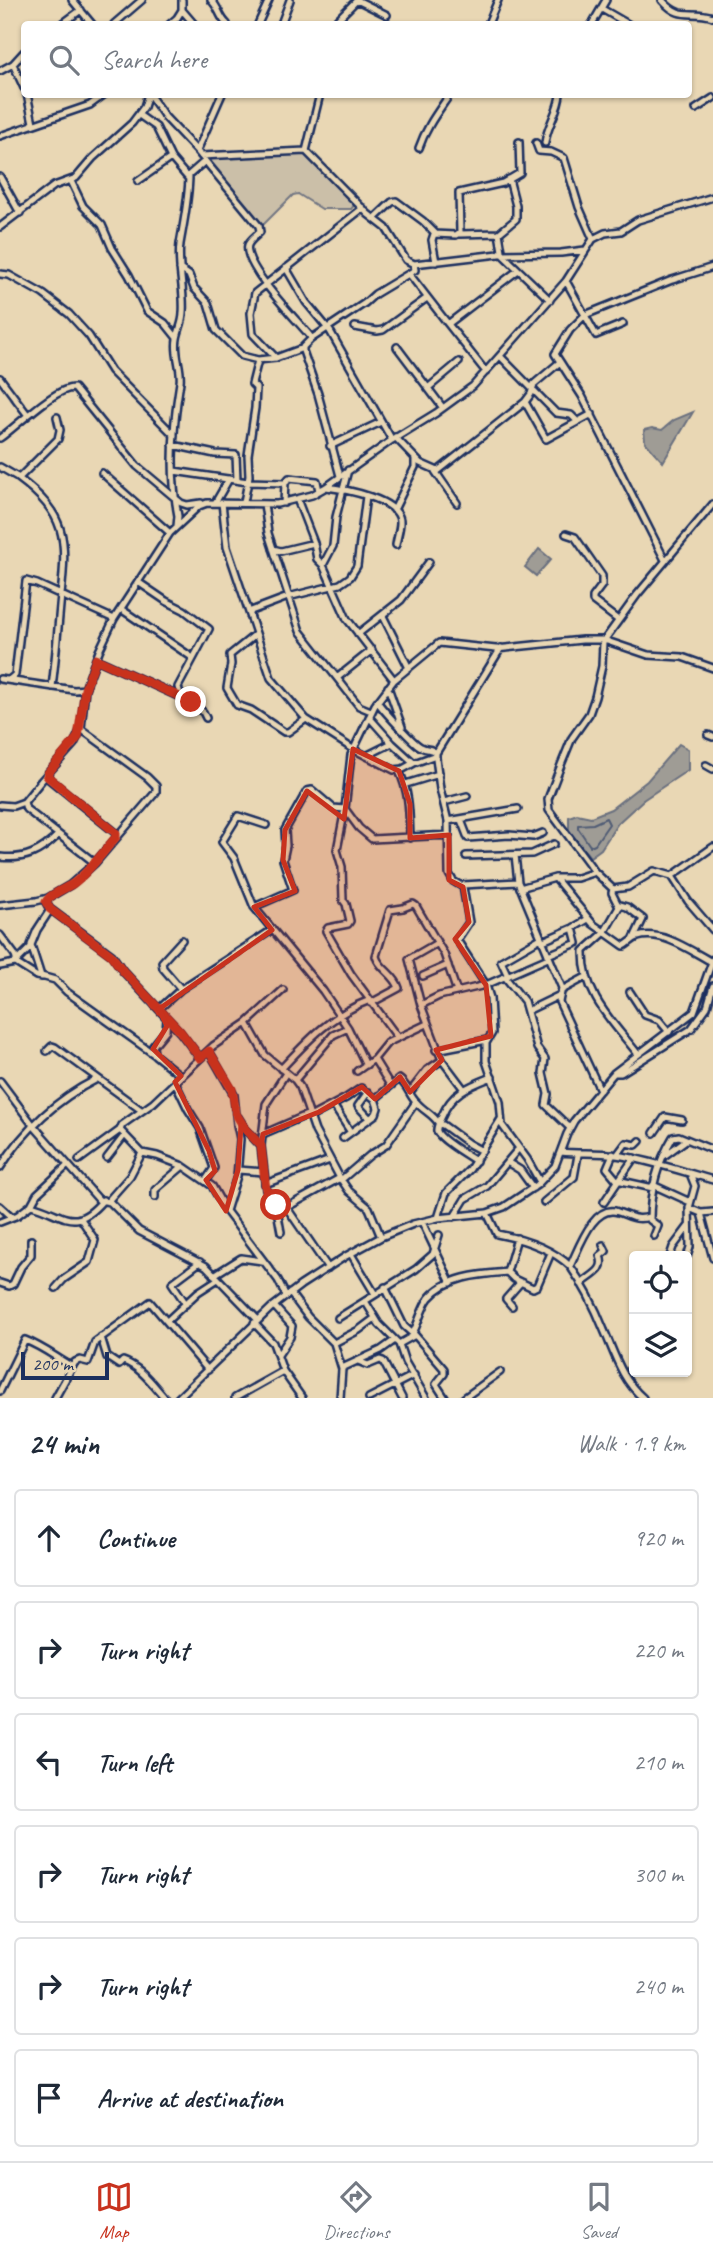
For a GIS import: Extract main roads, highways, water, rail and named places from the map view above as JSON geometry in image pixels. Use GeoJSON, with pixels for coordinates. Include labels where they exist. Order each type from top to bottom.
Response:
{"type":"FeatureCollection","features":[{"type":"Feature","properties":{"kind":"water"},"geometry":{"type":"Polygon","coordinates":[[[693,412],[663,462],[645,442],[644,430],[662,430],[674,420],[693,412]]]}},
{"type":"Feature","properties":{"kind":"water"},"geometry":{"type":"Polygon","coordinates":[[[539,549],[551,559],[536,576],[525,567],[539,549]]]}},
{"type":"Feature","properties":{"kind":"water"},"geometry":{"type":"Polygon","coordinates":[[[679,744],[688,749],[688,770],[643,800],[618,823],[601,849],[590,857],[569,830],[569,817],[577,814],[591,817],[611,809],[647,781],[679,744]]]}}]}
